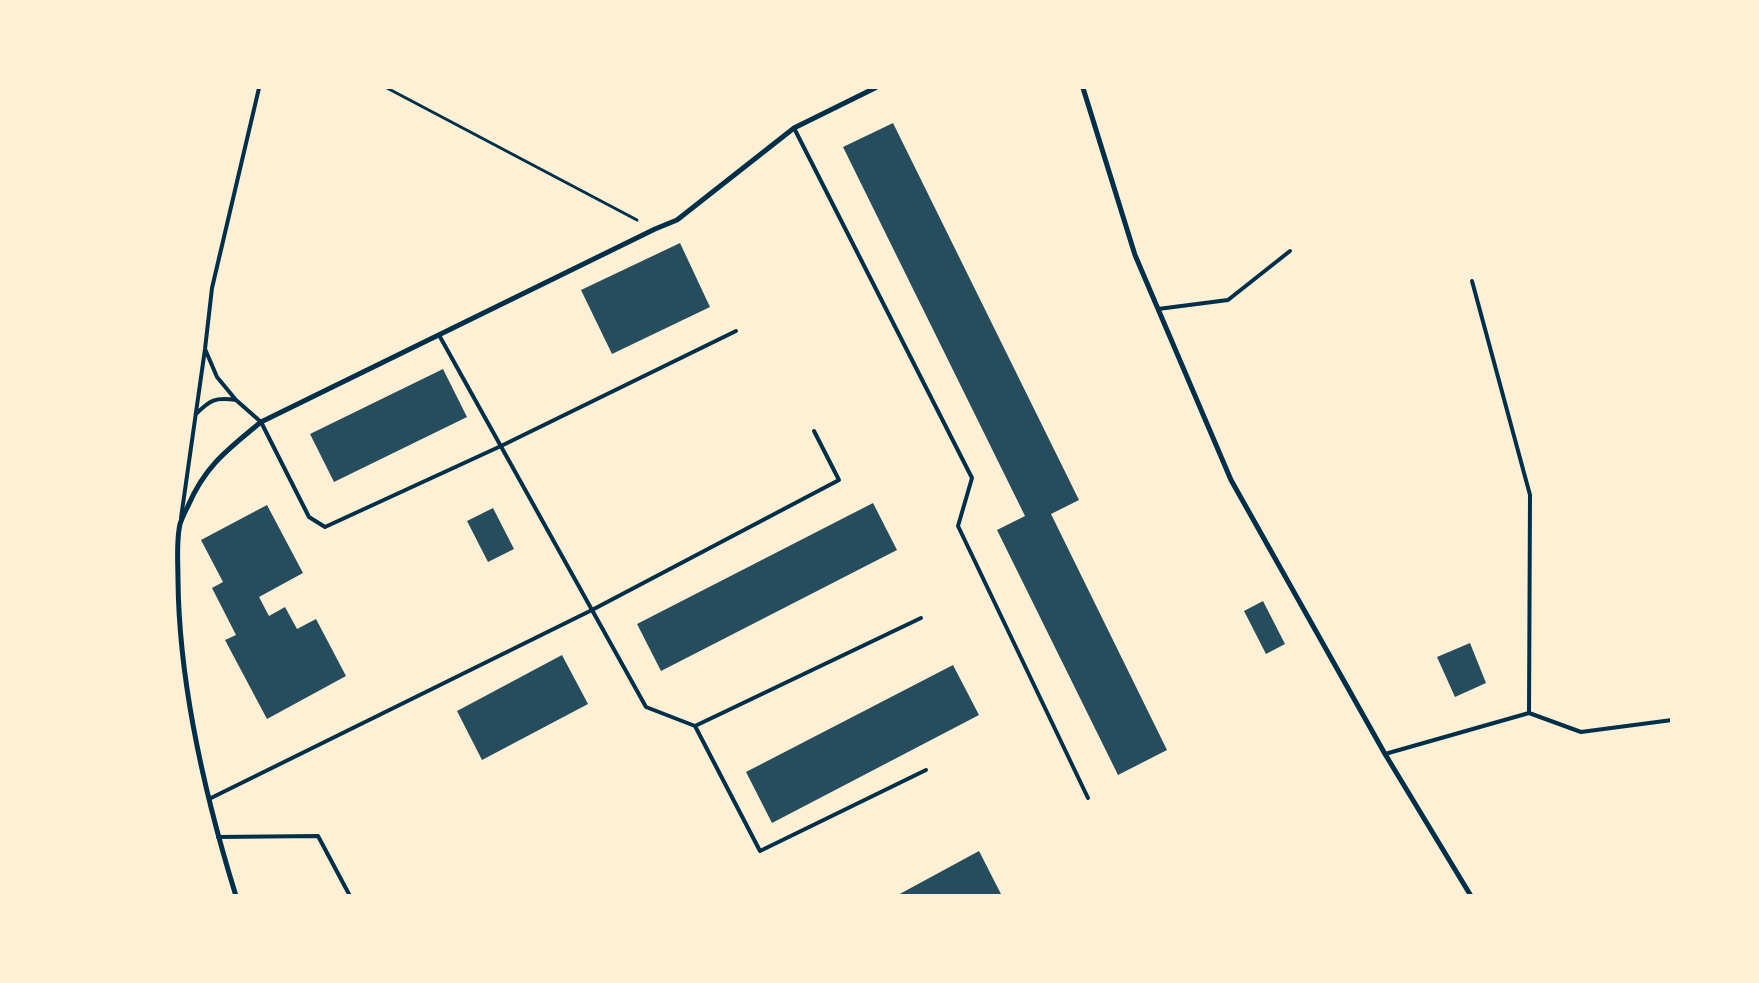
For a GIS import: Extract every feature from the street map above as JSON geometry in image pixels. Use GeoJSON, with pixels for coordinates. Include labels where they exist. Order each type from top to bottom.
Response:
{"type":"FeatureCollection","features":[{"type":"Feature","properties":{"kind":"street"},"geometry":{"type":"LineString","coordinates":[[236,896],[218,836],[191,716],[178,611],[180,523],[196,488],[219,456],[261,422],[655,229],[677,220],[794,128],[875,88]]}},
{"type":"Feature","properties":{"kind":"street"},"geometry":{"type":"LineString","coordinates":[[1083,88],[1135,255],[1231,480],[1385,754],[1471,896]]}},
{"type":"Feature","properties":{"kind":"lane"},"geometry":{"type":"LineString","coordinates":[[180,523],[212,288],[259,88]]}},
{"type":"Feature","properties":{"kind":"lane"},"geometry":{"type":"LineString","coordinates":[[794,128],[972,478],[958,526],[1088,798]]}},
{"type":"Feature","properties":{"kind":"lane"},"geometry":{"type":"LineString","coordinates":[[1158,309],[1228,300],[1290,250]]}},
{"type":"Feature","properties":{"kind":"lane"},"geometry":{"type":"LineString","coordinates":[[1472,282],[1530,494],[1529,713]]}},
{"type":"Feature","properties":{"kind":"lane"},"geometry":{"type":"LineString","coordinates":[[205,349],[217,377],[236,400],[261,422],[309,517],[325,528],[501,446],[736,331]]}},
{"type":"Feature","properties":{"kind":"lane"},"geometry":{"type":"LineString","coordinates":[[439,335],[646,707],[695,726],[760,852],[926,770]]}},
{"type":"Feature","properties":{"kind":"lane"},"geometry":{"type":"LineString","coordinates":[[196,414],[209,401],[222,398],[236,400]]}},
{"type":"Feature","properties":{"kind":"lane"},"geometry":{"type":"LineString","coordinates":[[209,799],[592,610],[839,480],[814,431]]}},
{"type":"Feature","properties":{"kind":"lane"},"geometry":{"type":"LineString","coordinates":[[695,726],[921,618]]}},
{"type":"Feature","properties":{"kind":"lane"},"geometry":{"type":"LineString","coordinates":[[1385,754],[1529,713],[1581,732],[1672,720]]}},
{"type":"Feature","properties":{"kind":"lane"},"geometry":{"type":"LineString","coordinates":[[218,836],[318,836],[350,896]]}},
{"type":"Feature","properties":{"kind":"path"},"geometry":{"type":"LineString","coordinates":[[387,88],[655,229]]}},
{"type":"Feature","properties":{"kind":"building"},"geometry":{"type":"Polygon","coordinates":[[[893,123],[1079,500],[1051,514],[1167,750],[1118,775],[997,530],[1025,516],[843,147],[893,123]]]}},
{"type":"Feature","properties":{"kind":"building"},"geometry":{"type":"Polygon","coordinates":[[[680,243],[710,307],[612,354],[581,290],[680,243]]]}},
{"type":"Feature","properties":{"kind":"building"},"geometry":{"type":"Polygon","coordinates":[[[443,369],[467,417],[334,482],[310,434],[443,369]]]}},
{"type":"Feature","properties":{"kind":"building"},"geometry":{"type":"Polygon","coordinates":[[[873,503],[897,550],[661,671],[637,624],[873,503]]]}},
{"type":"Feature","properties":{"kind":"building"},"geometry":{"type":"Polygon","coordinates":[[[267,505],[303,573],[259,597],[269,616],[285,607],[297,629],[316,619],[346,676],[267,719],[225,640],[236,635],[212,588],[223,582],[201,540],[267,505]]]}},
{"type":"Feature","properties":{"kind":"building"},"geometry":{"type":"Polygon","coordinates":[[[493,508],[514,549],[488,562],[467,521],[493,508]]]}},
{"type":"Feature","properties":{"kind":"building"},"geometry":{"type":"Polygon","coordinates":[[[1263,601],[1285,644],[1266,654],[1244,611],[1263,601]]]}},
{"type":"Feature","properties":{"kind":"building"},"geometry":{"type":"Polygon","coordinates":[[[1470,643],[1486,683],[1455,697],[1437,657],[1470,643]]]}},
{"type":"Feature","properties":{"kind":"building"},"geometry":{"type":"Polygon","coordinates":[[[562,655],[588,704],[482,760],[457,711],[562,655]]]}},
{"type":"Feature","properties":{"kind":"building"},"geometry":{"type":"Polygon","coordinates":[[[953,665],[979,715],[772,823],[746,772],[953,665]]]}},
{"type":"Feature","properties":{"kind":"building"},"geometry":{"type":"Polygon","coordinates":[[[979,851],[1002,896],[896,896],[979,851]]]}}]}
